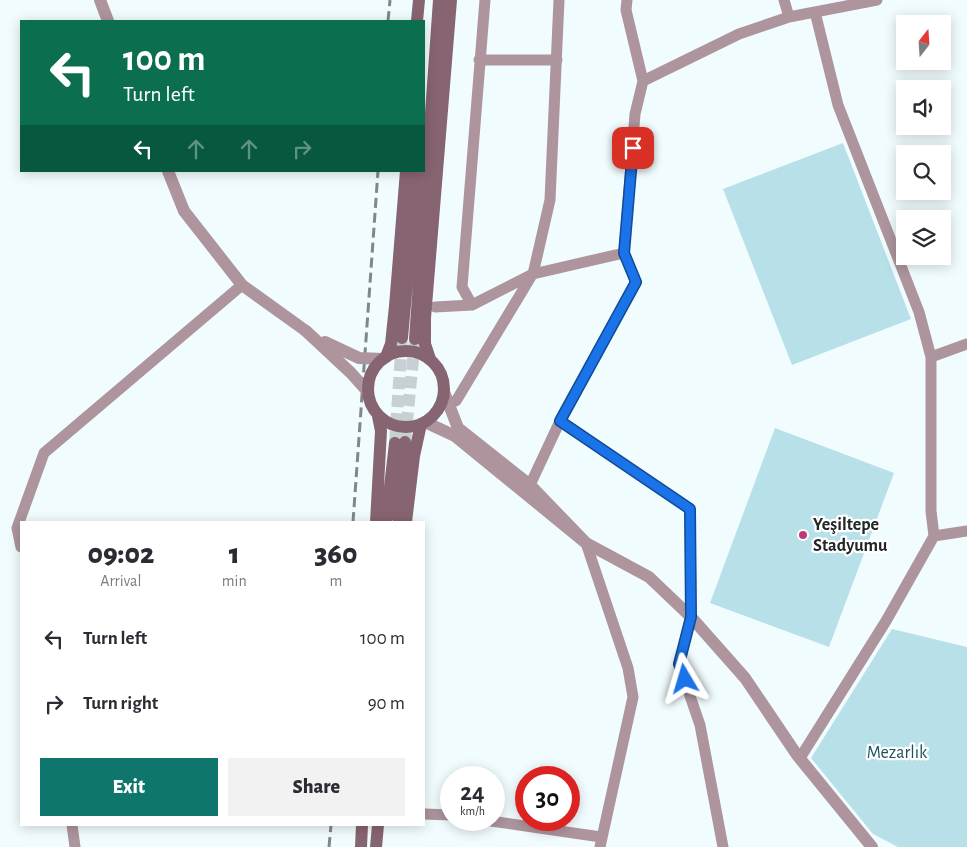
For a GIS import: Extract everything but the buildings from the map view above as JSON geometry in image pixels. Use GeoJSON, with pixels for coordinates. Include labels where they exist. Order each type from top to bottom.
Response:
{"type":"FeatureCollection","features":[{"type":"Feature","properties":{"kind":"main road"},"geometry":{"type":"LineString","coordinates":[[417,20],[419,0]]}},
{"type":"Feature","properties":{"kind":"main road"},"geometry":{"type":"LineString","coordinates":[[425,73],[431,0]]}},
{"type":"Feature","properties":{"kind":"main road"},"geometry":{"type":"LineString","coordinates":[[415,339],[439,0]]}},
{"type":"Feature","properties":{"kind":"main road"},"geometry":{"type":"LineString","coordinates":[[430,359],[425,344],[425,318],[451,0]]}},
{"type":"Feature","properties":{"kind":"main road"},"geometry":{"type":"LineString","coordinates":[[376,521],[381,431],[378,416],[371,405],[368,392],[369,380],[374,368],[384,358],[391,344],[396,306],[406,172]]}},
{"type":"Feature","properties":{"kind":"main road"},"geometry":{"type":"LineString","coordinates":[[402,338],[417,172]]}},
{"type":"Feature","properties":{"kind":"main road"},"geometry":{"type":"LineString","coordinates":[[378,416],[388,423],[401,427],[423,423],[435,415],[442,404],[444,392],[443,380],[438,368],[430,359],[419,353],[407,351],[384,358]]}},
{"type":"Feature","properties":{"kind":"main road"},"geometry":{"type":"LineString","coordinates":[[403,520],[414,456],[423,423]]}},
{"type":"Feature","properties":{"kind":"main road"},"geometry":{"type":"LineString","coordinates":[[386,521],[400,442],[403,520]]}},
{"type":"Feature","properties":{"kind":"main road"},"geometry":{"type":"LineString","coordinates":[[361,847],[362,826]]}},
{"type":"Feature","properties":{"kind":"main road"},"geometry":{"type":"LineString","coordinates":[[376,847],[378,826]]}},
{"type":"Feature","properties":{"kind":"street"},"geometry":{"type":"LineString","coordinates":[[100,0],[108,20]]}},
{"type":"Feature","properties":{"kind":"street"},"geometry":{"type":"LineString","coordinates":[[472,305],[462,287],[484,0]]}},
{"type":"Feature","properties":{"kind":"street"},"geometry":{"type":"LineString","coordinates":[[456,401],[533,274],[550,200],[559,0]]}},
{"type":"Feature","properties":{"kind":"street"},"geometry":{"type":"LineString","coordinates":[[530,485],[560,421],[636,282],[624,253],[635,114],[643,81],[626,10],[627,0]]}},
{"type":"Feature","properties":{"kind":"street"},"geometry":{"type":"LineString","coordinates":[[784,0],[789,17]]}},
{"type":"Feature","properties":{"kind":"street"},"geometry":{"type":"LineString","coordinates":[[643,81],[739,34],[789,17],[877,0]]}},
{"type":"Feature","properties":{"kind":"street"},"geometry":{"type":"LineString","coordinates":[[800,758],[886,621],[934,536],[931,510],[931,357],[919,312],[838,105],[815,12]]}},
{"type":"Feature","properties":{"kind":"street"},"geometry":{"type":"LineString","coordinates":[[479,60],[557,60]]}},
{"type":"Feature","properties":{"kind":"street"},"geometry":{"type":"LineString","coordinates":[[168,172],[184,211],[242,285],[306,331],[342,352],[358,358],[384,358]]}},
{"type":"Feature","properties":{"kind":"street"},"geometry":{"type":"LineString","coordinates":[[435,307],[472,305],[533,274],[624,253]]}},
{"type":"Feature","properties":{"kind":"street"},"geometry":{"type":"LineString","coordinates":[[20,542],[17,528],[44,453],[242,285]]}},
{"type":"Feature","properties":{"kind":"street"},"geometry":{"type":"LineString","coordinates":[[306,331],[351,373],[368,392]]}},
{"type":"Feature","properties":{"kind":"street"},"geometry":{"type":"LineString","coordinates":[[931,357],[967,344]]}},
{"type":"Feature","properties":{"kind":"street"},"geometry":{"type":"LineString","coordinates":[[444,392],[458,428],[586,543],[649,577],[691,617],[745,678],[800,758],[872,847]]}},
{"type":"Feature","properties":{"kind":"street"},"geometry":{"type":"LineString","coordinates":[[560,421],[690,509],[691,617],[679,664],[700,725],[723,847]]}},
{"type":"Feature","properties":{"kind":"street"},"geometry":{"type":"LineString","coordinates":[[423,423],[455,436],[507,472],[530,485],[586,543],[628,668],[633,697],[600,842],[505,824]]}},
{"type":"Feature","properties":{"kind":"street"},"geometry":{"type":"LineString","coordinates":[[934,536],[967,531]]}},
{"type":"Feature","properties":{"kind":"street"},"geometry":{"type":"LineString","coordinates":[[425,814],[440,815]]}},
{"type":"Feature","properties":{"kind":"street"},"geometry":{"type":"LineString","coordinates":[[72,826],[75,847]]}},
{"type":"Feature","properties":{"kind":"green space"},"geometry":{"type":"Polygon","coordinates":[[[843,143],[911,319],[792,365],[723,189],[843,143]]]}},
{"type":"Feature","properties":{"kind":"green space"},"geometry":{"type":"Polygon","coordinates":[[[775,428],[894,473],[829,647],[710,603],[775,428]]]}},
{"type":"Feature","properties":{"kind":"green space","name":"Mezarlık"},"geometry":{"type":"Polygon","coordinates":[[[892,629],[967,647],[967,847],[898,847],[873,834],[811,758],[892,629]]]}},
{"type":"Feature","properties":{"kind":"tunnel"},"geometry":{"type":"LineString","coordinates":[[395,443],[402,338]]}},
{"type":"Feature","properties":{"kind":"tunnel"},"geometry":{"type":"LineString","coordinates":[[405,442],[415,339]]}},
{"type":"Feature","properties":{"kind":"railway"},"geometry":{"type":"LineString","coordinates":[[388,20],[390,0]]}},
{"type":"Feature","properties":{"kind":"railway"},"geometry":{"type":"LineString","coordinates":[[353,521],[378,172]]}},
{"type":"Feature","properties":{"kind":"railway"},"geometry":{"type":"LineString","coordinates":[[329,847],[331,826]]}},
{"type":"Feature","properties":{"kind":"place","name":"Yeşiltepe Stadyumu"},"geometry":{"type":"Point","coordinates":[803,535]}},
{"type":"Feature","properties":{"kind":"route"},"geometry":{"type":"LineString","coordinates":[[633,148],[624,253],[636,282],[560,421],[690,509],[691,617],[679,664],[685,679]]}}]}
